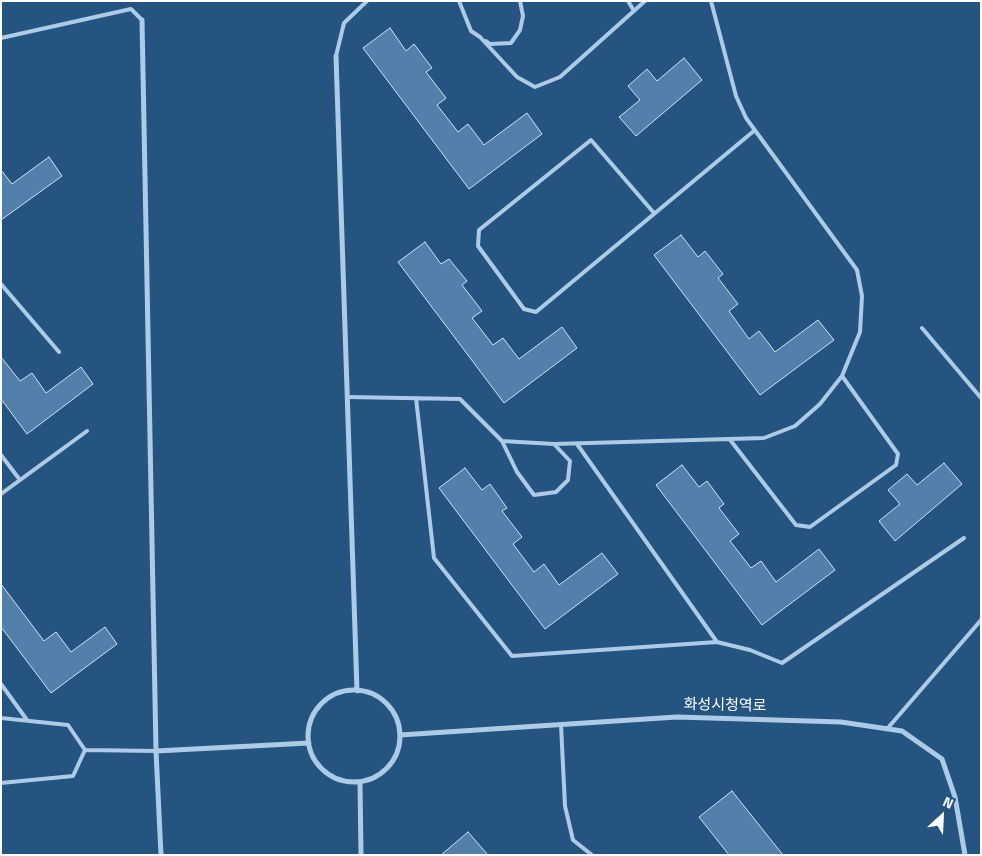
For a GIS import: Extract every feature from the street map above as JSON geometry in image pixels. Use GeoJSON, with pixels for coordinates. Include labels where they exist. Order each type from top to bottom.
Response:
{"type":"FeatureCollection","features":[{"type":"Feature","properties":{"kind":"street"},"geometry":{"type":"LineString","coordinates":[[142,20],[156,751],[161,855]]}},
{"type":"Feature","properties":{"kind":"street"},"geometry":{"type":"LineString","coordinates":[[336,56],[357,691]]}},
{"type":"Feature","properties":{"kind":"street"},"geometry":{"type":"LineString","coordinates":[[357,691],[374,695],[390,708],[396,716],[400,736],[399,747],[393,760],[383,772],[370,780],[360,782],[340,780],[326,773],[316,762],[309,743],[308,732],[317,708],[333,695],[357,691]]}},
{"type":"Feature","properties":{"kind":"street","name":"화성시청역로"},"geometry":{"type":"LineString","coordinates":[[400,736],[677,717],[841,722],[902,732],[942,759],[955,797],[965,855]]}},
{"type":"Feature","properties":{"kind":"street"},"geometry":{"type":"LineString","coordinates":[[156,751],[309,743]]}},
{"type":"Feature","properties":{"kind":"street"},"geometry":{"type":"LineString","coordinates":[[360,782],[361,855]]}},
{"type":"Feature","properties":{"kind":"lane"},"geometry":{"type":"LineString","coordinates":[[336,56],[344,23],[367,1]]}},
{"type":"Feature","properties":{"kind":"lane"},"geometry":{"type":"LineString","coordinates":[[459,1],[471,31],[490,44],[511,42],[520,30],[523,16],[520,1]]}},
{"type":"Feature","properties":{"kind":"lane"},"geometry":{"type":"LineString","coordinates":[[628,1],[634,11]]}},
{"type":"Feature","properties":{"kind":"lane"},"geometry":{"type":"LineString","coordinates":[[480,37],[517,77],[535,87],[560,77],[645,1]]}},
{"type":"Feature","properties":{"kind":"lane"},"geometry":{"type":"LineString","coordinates":[[502,441],[577,444],[731,441],[764,438],[795,426],[820,404],[842,376],[860,332],[862,296],[857,270],[746,118],[736,96],[711,1]]}},
{"type":"Feature","properties":{"kind":"lane"},"geometry":{"type":"LineString","coordinates":[[1,38],[131,9],[142,20]]}},
{"type":"Feature","properties":{"kind":"lane"},"geometry":{"type":"LineString","coordinates":[[654,213],[591,140],[479,230],[478,246],[524,309],[536,312],[755,130]]}},
{"type":"Feature","properties":{"kind":"lane"},"geometry":{"type":"LineString","coordinates":[[1,284],[59,352]]}},
{"type":"Feature","properties":{"kind":"lane"},"geometry":{"type":"LineString","coordinates":[[922,328],[981,398]]}},
{"type":"Feature","properties":{"kind":"lane"},"geometry":{"type":"LineString","coordinates":[[731,441],[796,525],[810,528],[896,465],[898,454],[842,376]]}},
{"type":"Feature","properties":{"kind":"lane"},"geometry":{"type":"LineString","coordinates":[[347,397],[460,399],[502,441],[517,472],[534,495],[556,492],[568,480],[570,461],[554,444]]}},
{"type":"Feature","properties":{"kind":"lane"},"geometry":{"type":"LineString","coordinates":[[416,398],[434,558],[512,656],[717,642],[750,650],[782,663],[964,538]]}},
{"type":"Feature","properties":{"kind":"lane"},"geometry":{"type":"LineString","coordinates":[[1,494],[87,431]]}},
{"type":"Feature","properties":{"kind":"lane"},"geometry":{"type":"LineString","coordinates":[[577,444],[717,642]]}},
{"type":"Feature","properties":{"kind":"lane"},"geometry":{"type":"LineString","coordinates":[[1,455],[20,480]]}},
{"type":"Feature","properties":{"kind":"lane"},"geometry":{"type":"LineString","coordinates":[[887,729],[981,620]]}},
{"type":"Feature","properties":{"kind":"lane"},"geometry":{"type":"LineString","coordinates":[[1,684],[27,720]]}},
{"type":"Feature","properties":{"kind":"lane"},"geometry":{"type":"LineString","coordinates":[[1,718],[68,725],[85,750]]}},
{"type":"Feature","properties":{"kind":"lane"},"geometry":{"type":"LineString","coordinates":[[561,725],[565,806],[573,840],[592,855]]}},
{"type":"Feature","properties":{"kind":"lane"},"geometry":{"type":"LineString","coordinates":[[85,750],[156,751]]}},
{"type":"Feature","properties":{"kind":"lane"},"geometry":{"type":"LineString","coordinates":[[1,783],[73,776],[85,750]]}},
{"type":"Feature","properties":{"kind":"building"},"geometry":{"type":"Polygon","coordinates":[[[390,28],[406,51],[414,44],[432,68],[426,72],[446,98],[437,105],[458,132],[468,124],[484,145],[527,113],[542,134],[469,189],[363,48],[390,28]]]}},
{"type":"Feature","properties":{"kind":"building"},"geometry":{"type":"Polygon","coordinates":[[[684,58],[702,80],[636,136],[619,117],[640,100],[628,86],[647,69],[657,81],[684,58]]]}},
{"type":"Feature","properties":{"kind":"building"},"geometry":{"type":"Polygon","coordinates":[[[49,157],[62,176],[1,220],[1,170],[12,184],[49,157]]]}},
{"type":"Feature","properties":{"kind":"building"},"geometry":{"type":"Polygon","coordinates":[[[681,235],[698,257],[705,251],[723,274],[718,278],[738,304],[729,311],[749,339],[759,331],[775,352],[818,320],[834,340],[760,395],[654,255],[681,235]]]}},
{"type":"Feature","properties":{"kind":"building"},"geometry":{"type":"Polygon","coordinates":[[[425,242],[441,264],[449,259],[467,281],[462,285],[482,311],[472,318],[493,345],[503,338],[519,359],[562,327],[577,348],[504,403],[398,262],[425,242]]]}},
{"type":"Feature","properties":{"kind":"building"},"geometry":{"type":"Polygon","coordinates":[[[1,357],[20,381],[32,373],[46,393],[81,367],[93,384],[27,434],[1,399],[1,357]]]}},
{"type":"Feature","properties":{"kind":"building"},"geometry":{"type":"Polygon","coordinates":[[[944,463],[962,484],[895,541],[879,521],[900,504],[888,490],[907,474],[917,485],[944,463]]]}},
{"type":"Feature","properties":{"kind":"building"},"geometry":{"type":"Polygon","coordinates":[[[682,465],[699,487],[707,481],[724,504],[719,508],[739,534],[730,541],[751,568],[761,561],[776,582],[819,549],[835,570],[762,625],[656,485],[682,465]]]}},
{"type":"Feature","properties":{"kind":"building"},"geometry":{"type":"Polygon","coordinates":[[[465,468],[482,490],[490,484],[507,508],[502,511],[522,537],[513,544],[534,572],[544,564],[559,585],[602,553],[618,574],[545,629],[439,488],[465,468]]]}},
{"type":"Feature","properties":{"kind":"building"},"geometry":{"type":"Polygon","coordinates":[[[1,584],[44,641],[56,632],[71,652],[105,627],[117,644],[51,693],[1,627],[1,584]]]}},
{"type":"Feature","properties":{"kind":"building"},"geometry":{"type":"Polygon","coordinates":[[[732,791],[783,855],[729,855],[699,817],[732,791]]]}},
{"type":"Feature","properties":{"kind":"building"},"geometry":{"type":"Polygon","coordinates":[[[468,832],[488,855],[441,855],[468,832]]]}}]}
